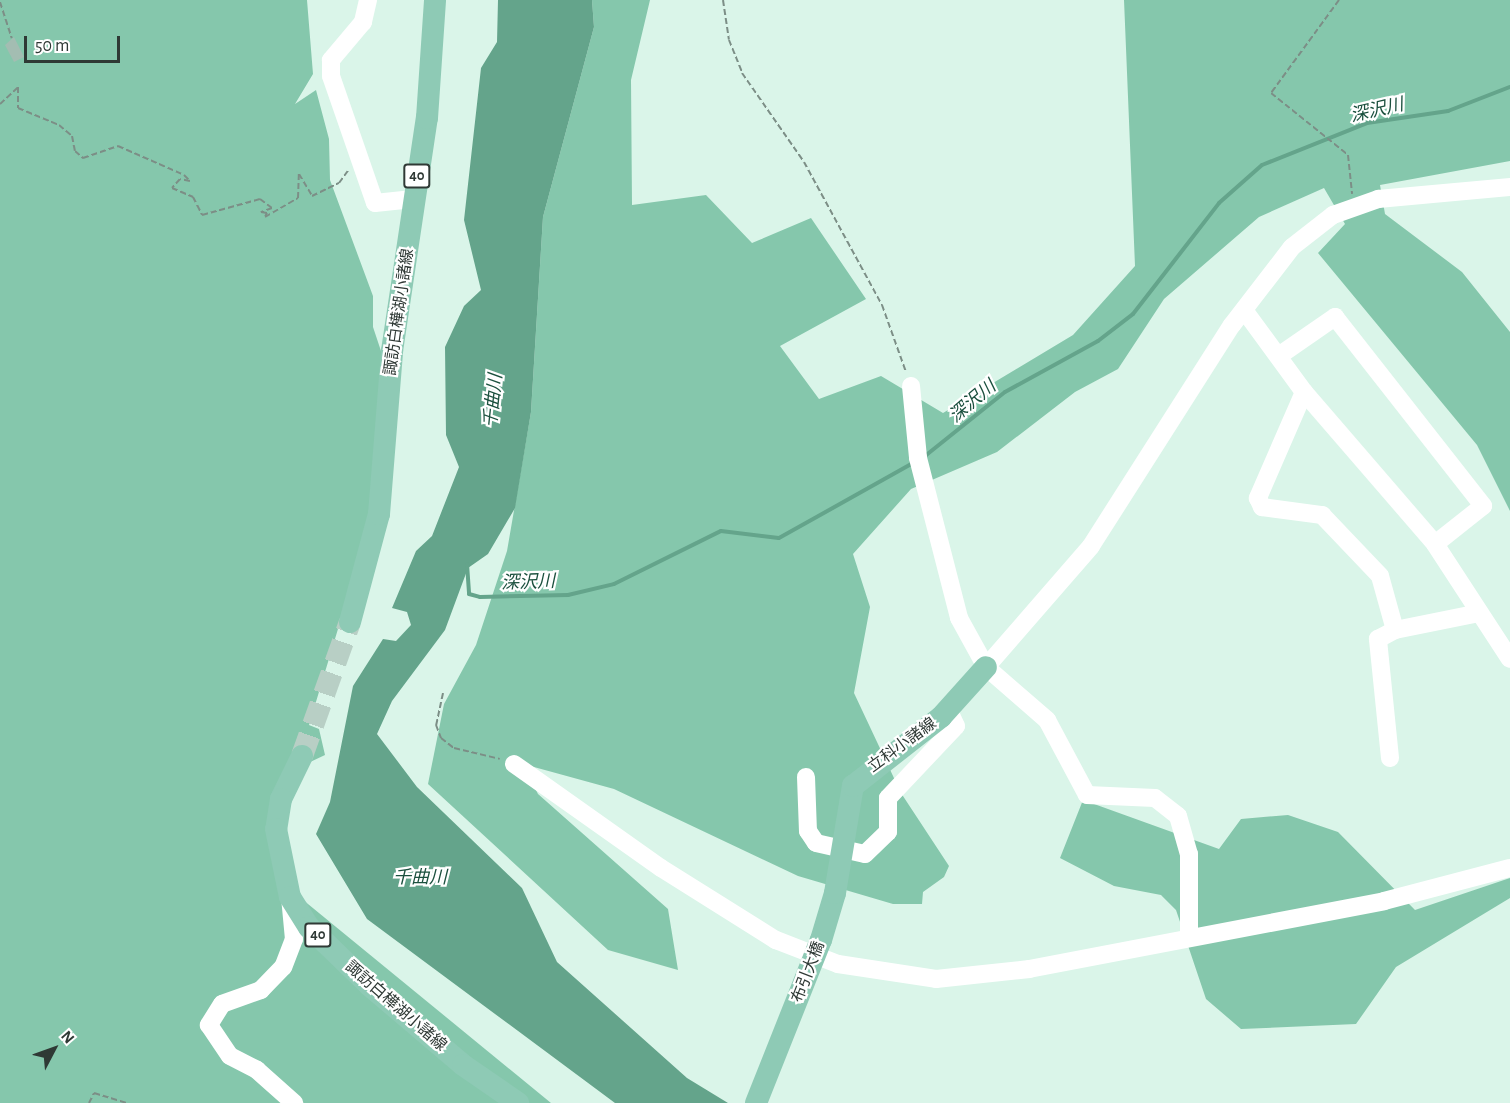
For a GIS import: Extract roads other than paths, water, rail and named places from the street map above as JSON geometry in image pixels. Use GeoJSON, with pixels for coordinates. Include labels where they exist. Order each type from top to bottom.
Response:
{"type":"FeatureCollection","features":[{"type":"Feature","properties":{"kind":"main road","name":"諏訪白樺湖小諸線"},"geometry":{"type":"LineString","coordinates":[[350,622],[376,531],[392,351],[413,199],[427,118],[435,0]]}},
{"type":"Feature","properties":{"kind":"main road","name":"立科小諸線"},"geometry":{"type":"LineString","coordinates":[[846,837],[849,800],[859,777],[948,709],[986,667]]}},
{"type":"Feature","properties":{"kind":"main road","name":"諏訪白樺湖小諸線"},"geometry":{"type":"LineString","coordinates":[[302,756],[281,799],[276,829],[290,897],[309,927],[369,985],[463,1065],[518,1103]]}},
{"type":"Feature","properties":{"kind":"main road","name":"布引大橋"},"geometry":{"type":"LineString","coordinates":[[756,1103],[821,940],[846,837]]}},
{"type":"Feature","properties":{"kind":"street"},"geometry":{"type":"LineString","coordinates":[[368,0],[363,22],[331,60],[331,76],[375,202],[413,199]]}},
{"type":"Feature","properties":{"kind":"street"},"geometry":{"type":"LineString","coordinates":[[986,667],[1091,546],[1244,310],[1292,247],[1332,215],[1353,206],[1510,187]]}},
{"type":"Feature","properties":{"kind":"street"},"geometry":{"type":"LineString","coordinates":[[1244,310],[1280,356],[1304,392],[1436,544],[1510,659]]}},
{"type":"Feature","properties":{"kind":"street"},"geometry":{"type":"LineString","coordinates":[[1280,356],[1335,317],[1483,506],[1436,544]]}},
{"type":"Feature","properties":{"kind":"street"},"geometry":{"type":"LineString","coordinates":[[911,386],[918,458],[959,618],[986,667],[1047,720],[1087,795],[1155,798],[1178,816],[1189,854],[1189,936]]}},
{"type":"Feature","properties":{"kind":"street"},"geometry":{"type":"LineString","coordinates":[[1304,392],[1258,498],[1262,507],[1322,514],[1380,576],[1395,630]]}},
{"type":"Feature","properties":{"kind":"street"},"geometry":{"type":"LineString","coordinates":[[1390,758],[1378,639],[1395,630],[1479,613]]}},
{"type":"Feature","properties":{"kind":"street"},"geometry":{"type":"LineString","coordinates":[[806,777],[808,831],[816,843],[865,854],[888,832],[888,798],[956,726],[948,709]]}},
{"type":"Feature","properties":{"kind":"street"},"geometry":{"type":"LineString","coordinates":[[514,764],[734,916],[838,964],[936,979],[1029,969],[1189,936],[1384,901],[1510,868]]}},
{"type":"Feature","properties":{"kind":"street"},"geometry":{"type":"LineString","coordinates":[[290,897],[294,939],[283,967],[261,990],[222,1004],[208,1025],[230,1056],[257,1070],[294,1103]]}},
{"type":"Feature","properties":{"kind":"water","name":"千曲川"},"geometry":{"type":"Polygon","coordinates":[[[498,0],[592,0],[594,27],[543,217],[531,412],[515,508],[488,554],[468,568],[445,630],[392,701],[377,734],[417,787],[522,888],[557,962],[687,1078],[728,1103],[615,1103],[367,919],[316,834],[330,802],[353,686],[383,639],[396,641],[411,625],[407,612],[392,608],[416,551],[432,536],[459,467],[446,435],[445,347],[464,306],[481,290],[464,220],[481,68],[497,42],[498,0]]]}},
{"type":"Feature","properties":{"kind":"waterway","name":"深沢川"},"geometry":{"type":"LineString","coordinates":[[925,456],[1005,392],[1098,341],[1133,314],[1219,203],[1262,165],[1367,123],[1448,111],[1510,87]]}},
{"type":"Feature","properties":{"kind":"waterway","name":"深沢川"},"geometry":{"type":"LineString","coordinates":[[467,564],[469,594],[480,597],[568,595],[614,584],[721,531],[779,538],[913,463]]}},
{"type":"Feature","properties":{"kind":"tunnel"},"geometry":{"type":"LineString","coordinates":[[302,756],[350,622]]}}]}
